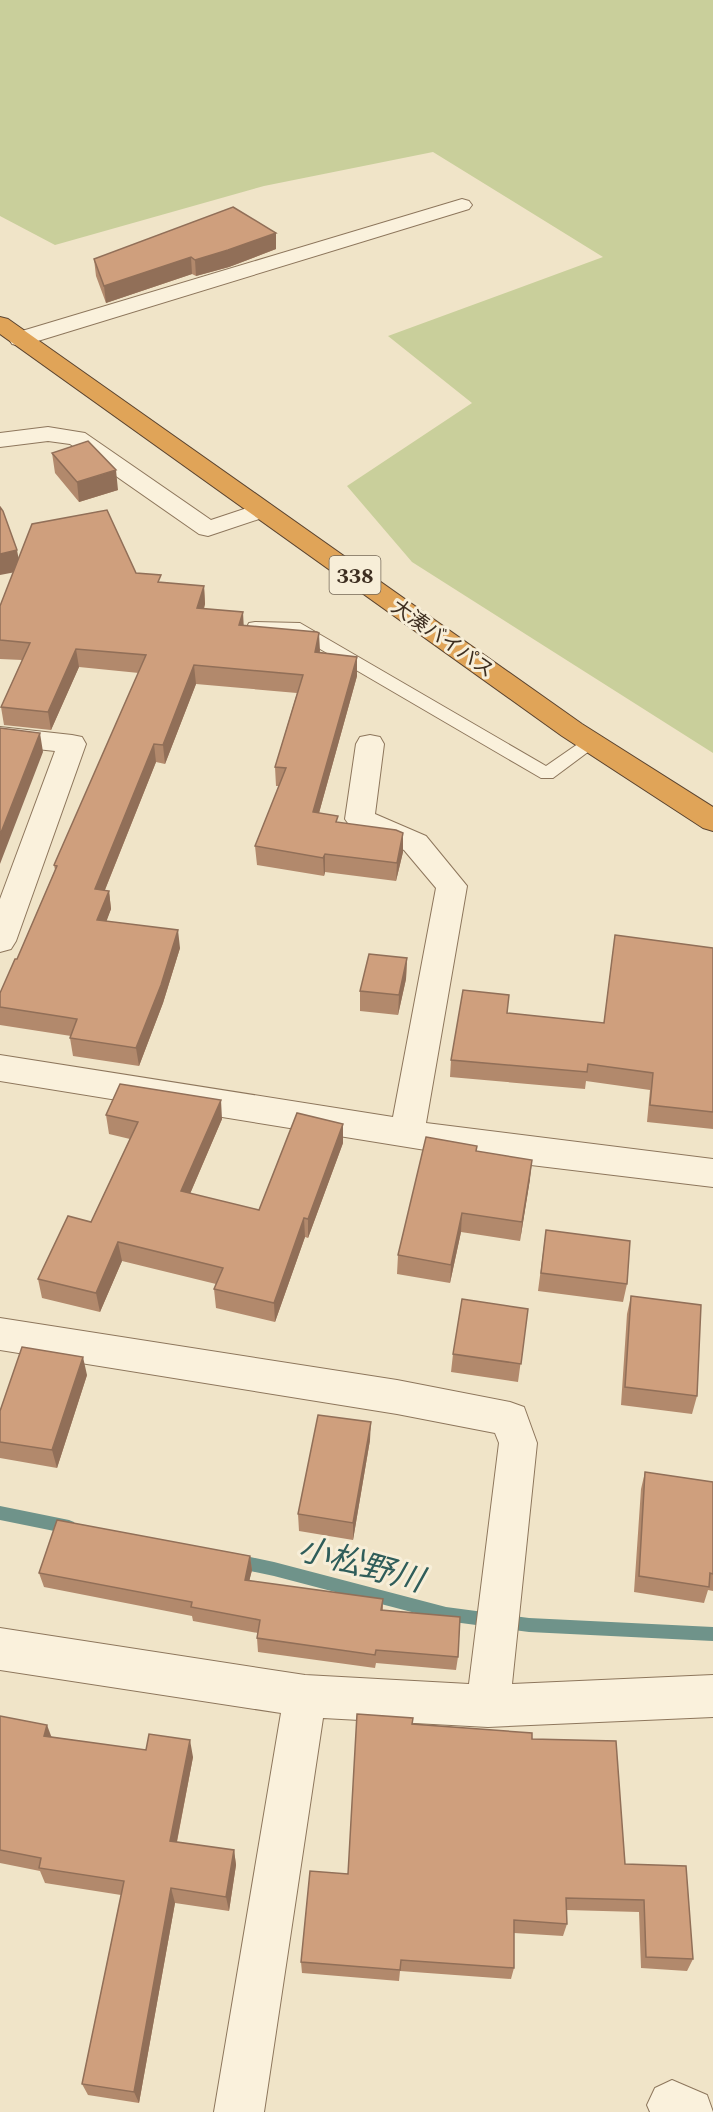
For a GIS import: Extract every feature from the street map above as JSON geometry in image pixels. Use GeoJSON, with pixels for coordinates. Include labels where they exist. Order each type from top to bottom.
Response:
{"type":"FeatureCollection","features":[{"type":"Feature","properties":{"kind":"highway","name":"大湊バイパス"},"geometry":{"type":"LineString","coordinates":[[10,332],[591,743],[713,821]]}},
{"type":"Feature","properties":{"kind":"street"},"geometry":{"type":"LineString","coordinates":[[10,332],[462,205]]}},
{"type":"Feature","properties":{"kind":"street"},"geometry":{"type":"LineString","coordinates":[[0,440],[48,434],[77,438],[208,529],[262,510]]}},
{"type":"Feature","properties":{"kind":"street"},"geometry":{"type":"LineString","coordinates":[[0,736],[72,744],[0,941]]}},
{"type":"Feature","properties":{"kind":"street"},"geometry":{"type":"LineString","coordinates":[[370,744],[360,819],[415,843],[452,886],[407,1133]]}},
{"type":"Feature","properties":{"kind":"street"},"geometry":{"type":"LineString","coordinates":[[0,1068],[481,1145],[713,1173]]}},
{"type":"Feature","properties":{"kind":"street"},"geometry":{"type":"LineString","coordinates":[[0,1334],[386,1395],[510,1419],[518,1443],[488,1706]]}},
{"type":"Feature","properties":{"kind":"street"},"geometry":{"type":"LineString","coordinates":[[0,1648],[305,1696],[488,1706],[713,1696]]}},
{"type":"Feature","properties":{"kind":"street"},"geometry":{"type":"LineString","coordinates":[[239,2112],[305,1696]]}},
{"type":"Feature","properties":{"kind":"lane"},"geometry":{"type":"LineString","coordinates":[[255,627],[294,627],[547,774],[591,743]]}},
{"type":"Feature","properties":{"kind":"green space"},"geometry":{"type":"Polygon","coordinates":[[[0,0],[713,0],[713,753],[412,562],[347,486],[472,403],[388,336],[603,257],[433,152],[264,186],[55,245],[0,216],[0,0]]]}},
{"type":"Feature","properties":{"kind":"building"},"geometry":{"type":"Polygon","coordinates":[[[233,207],[276,233],[228,250],[195,260],[191,257],[104,286],[94,259],[233,207]]]}},
{"type":"Feature","properties":{"kind":"building"},"geometry":{"type":"Polygon","coordinates":[[[88,441],[116,470],[77,482],[52,453],[88,441]]]}},
{"type":"Feature","properties":{"kind":"building"},"geometry":{"type":"Polygon","coordinates":[[[0,507],[17,550],[0,554],[0,507]]]}},
{"type":"Feature","properties":{"kind":"building"},"geometry":{"type":"Polygon","coordinates":[[[107,510],[136,573],[161,575],[158,582],[204,586],[197,608],[243,612],[239,625],[317,632],[319,633],[315,652],[357,657],[313,812],[338,816],[336,822],[396,830],[403,833],[397,863],[325,854],[323,858],[255,846],[286,768],[275,767],[303,675],[194,665],[163,745],[154,744],[95,889],[109,891],[97,920],[178,930],[161,985],[136,1048],[70,1038],[77,1019],[0,1007],[0,993],[17,959],[57,866],[54,865],[146,655],[76,649],[48,712],[1,707],[30,643],[0,640],[0,606],[32,524],[107,510]]]}},
{"type":"Feature","properties":{"kind":"building"},"geometry":{"type":"Polygon","coordinates":[[[0,728],[40,733],[0,835],[0,728]]]}},
{"type":"Feature","properties":{"kind":"building"},"geometry":{"type":"Polygon","coordinates":[[[615,935],[713,948],[713,1112],[650,1105],[653,1073],[588,1064],[587,1072],[451,1060],[463,990],[509,995],[507,1013],[604,1023],[615,935]]]}},
{"type":"Feature","properties":{"kind":"building"},"geometry":{"type":"Polygon","coordinates":[[[369,954],[407,958],[399,995],[360,991],[369,954]]]}},
{"type":"Feature","properties":{"kind":"building"},"geometry":{"type":"Polygon","coordinates":[[[120,1084],[221,1100],[181,1191],[259,1210],[297,1113],[343,1124],[308,1219],[304,1218],[274,1303],[214,1289],[223,1268],[118,1242],[96,1293],[38,1279],[68,1216],[91,1222],[138,1122],[106,1115],[120,1084]]]}},
{"type":"Feature","properties":{"kind":"building"},"geometry":{"type":"Polygon","coordinates":[[[426,1137],[477,1146],[476,1151],[532,1160],[522,1222],[462,1213],[451,1265],[398,1255],[426,1137]]]}},
{"type":"Feature","properties":{"kind":"building"},"geometry":{"type":"Polygon","coordinates":[[[546,1230],[630,1241],[627,1284],[541,1273],[546,1230]]]}},
{"type":"Feature","properties":{"kind":"building"},"geometry":{"type":"Polygon","coordinates":[[[631,1296],[701,1305],[697,1396],[625,1387],[631,1296]]]}},
{"type":"Feature","properties":{"kind":"building"},"geometry":{"type":"Polygon","coordinates":[[[462,1299],[528,1309],[521,1364],[453,1354],[462,1299]]]}},
{"type":"Feature","properties":{"kind":"building"},"geometry":{"type":"Polygon","coordinates":[[[22,1347],[83,1357],[52,1450],[0,1442],[0,1411],[22,1347]]]}},
{"type":"Feature","properties":{"kind":"building"},"geometry":{"type":"Polygon","coordinates":[[[318,1415],[371,1422],[353,1523],[298,1514],[318,1415]]]}},
{"type":"Feature","properties":{"kind":"building"},"geometry":{"type":"Polygon","coordinates":[[[645,1472],[713,1482],[713,1574],[710,1573],[709,1587],[639,1576],[645,1472]]]}},
{"type":"Feature","properties":{"kind":"building"},"geometry":{"type":"Polygon","coordinates":[[[57,1520],[250,1556],[245,1580],[383,1599],[381,1610],[460,1617],[458,1657],[376,1650],[375,1655],[257,1638],[260,1620],[191,1607],[192,1602],[39,1573],[57,1520]]]}},
{"type":"Feature","properties":{"kind":"building"},"geometry":{"type":"Polygon","coordinates":[[[357,1714],[413,1718],[412,1724],[532,1733],[532,1739],[616,1741],[625,1864],[686,1866],[693,1959],[646,1957],[644,1900],[566,1898],[567,1924],[514,1920],[514,1968],[401,1960],[400,1970],[301,1962],[310,1871],[348,1874],[357,1714]]]}},
{"type":"Feature","properties":{"kind":"building"},"geometry":{"type":"Polygon","coordinates":[[[0,1716],[47,1725],[44,1736],[146,1750],[149,1734],[190,1740],[170,1841],[234,1850],[226,1897],[171,1888],[134,2092],[82,2084],[124,1881],[39,1868],[41,1858],[0,1850],[0,1716]]]}},
{"type":"Feature","properties":{"kind":"waterway","name":"小松野川"},"geometry":{"type":"LineString","coordinates":[[0,1513],[69,1527]]}},
{"type":"Feature","properties":{"kind":"waterway","name":"小松野川"},"geometry":{"type":"LineString","coordinates":[[236,1561],[446,1614],[529,1625],[713,1634]]}}]}
